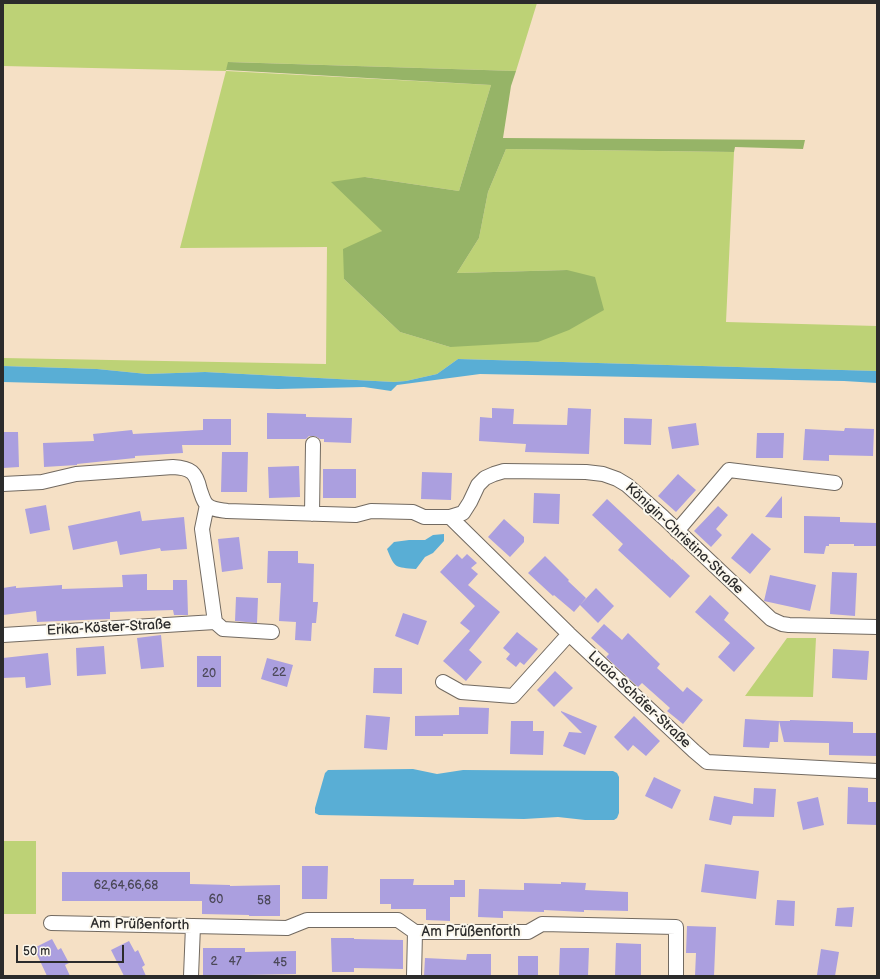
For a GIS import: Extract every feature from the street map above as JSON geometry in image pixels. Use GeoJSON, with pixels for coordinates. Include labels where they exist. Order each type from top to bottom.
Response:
{"type":"FeatureCollection","features":[{"type":"Feature","properties":{"kind":"street"},"geometry":{"type":"LineString","coordinates":[[312,514],[314,444]]}},
{"type":"Feature","properties":{"kind":"street"},"geometry":{"type":"LineString","coordinates":[[3,484],[42,482],[76,474],[184,467],[194,474],[207,505],[202,529],[215,622]]}},
{"type":"Feature","properties":{"kind":"street"},"geometry":{"type":"LineString","coordinates":[[677,531],[729,470],[835,483]]}},
{"type":"Feature","properties":{"kind":"street","name":"Königin-Christina-Straße"},"geometry":{"type":"LineString","coordinates":[[207,505],[216,509],[227,511],[356,515],[371,511],[413,512],[424,517],[450,517],[463,513],[478,485],[485,478],[504,471],[586,472],[603,474],[617,479],[627,485],[771,620],[789,626],[877,627]]}},
{"type":"Feature","properties":{"kind":"street","name":"Lucia-Schäfer-Straße"},"geometry":{"type":"LineString","coordinates":[[450,517],[569,634],[707,762],[877,771]]}},
{"type":"Feature","properties":{"kind":"street","name":"Erika-Köster-Straße"},"geometry":{"type":"LineString","coordinates":[[3,635],[215,622],[223,629],[272,632]]}},
{"type":"Feature","properties":{"kind":"street"},"geometry":{"type":"LineString","coordinates":[[443,682],[461,692],[513,696],[569,634]]}},
{"type":"Feature","properties":{"kind":"street","name":"Am Prüßenforth"},"geometry":{"type":"LineString","coordinates":[[51,923],[287,928],[307,920],[398,920],[415,932],[528,932],[542,924],[676,927],[676,976]]}},
{"type":"Feature","properties":{"kind":"street"},"geometry":{"type":"LineString","coordinates":[[191,976],[193,926]]}},
{"type":"Feature","properties":{"kind":"street"},"geometry":{"type":"LineString","coordinates":[[414,976],[415,932]]}},
{"type":"Feature","properties":{"kind":"green space"},"geometry":{"type":"Polygon","coordinates":[[[3,3],[537,3],[516,71],[229,62],[226,71],[3,66],[3,3]]]}},
{"type":"Feature","properties":{"kind":"green space"},"geometry":{"type":"Polygon","coordinates":[[[228,62],[516,71],[511,86],[503,138],[805,140],[803,149],[735,147],[734,152],[506,149],[488,192],[479,238],[457,273],[567,270],[595,277],[604,310],[569,330],[538,342],[450,347],[400,332],[344,279],[343,249],[382,231],[331,182],[365,177],[459,191],[491,85],[226,70],[228,62]]]}},
{"type":"Feature","properties":{"kind":"green space"},"geometry":{"type":"Polygon","coordinates":[[[226,71],[491,85],[459,191],[365,177],[382,231],[344,279],[400,332],[450,347],[567,270],[457,273],[479,238],[488,192],[506,149],[734,152],[726,322],[877,326],[877,371],[458,359],[437,374],[406,381],[394,382],[205,372],[147,374],[97,369],[3,366],[3,358],[326,364],[327,247],[180,248],[226,71]]]}},
{"type":"Feature","properties":{"kind":"green space"},"geometry":{"type":"Polygon","coordinates":[[[787,638],[816,638],[813,697],[745,696],[787,638]]]}},
{"type":"Feature","properties":{"kind":"green space"},"geometry":{"type":"Polygon","coordinates":[[[3,841],[36,841],[36,914],[3,914],[3,841]]]}},
{"type":"Feature","properties":{"kind":"water"},"geometry":{"type":"Polygon","coordinates":[[[458,359],[877,371],[877,383],[844,381],[480,374],[397,385],[391,391],[364,387],[278,389],[3,382],[3,366],[97,369],[147,374],[205,372],[394,382],[406,381],[437,374],[458,359]]]}},
{"type":"Feature","properties":{"kind":"water"},"geometry":{"type":"Polygon","coordinates":[[[444,534],[444,541],[433,553],[425,557],[416,569],[404,568],[394,564],[387,549],[394,542],[425,540],[433,535],[444,534]]]}},
{"type":"Feature","properties":{"kind":"water"},"geometry":{"type":"Polygon","coordinates":[[[413,769],[437,774],[463,770],[613,771],[617,773],[619,777],[619,813],[617,818],[614,820],[585,820],[558,817],[524,819],[319,815],[315,813],[315,808],[325,773],[328,770],[413,769]]]}},
{"type":"Feature","properties":{"kind":"building"},"geometry":{"type":"Polygon","coordinates":[[[492,408],[514,409],[513,424],[567,425],[568,408],[591,409],[589,454],[525,452],[526,444],[479,441],[480,417],[492,418],[492,408]]]}},
{"type":"Feature","properties":{"kind":"building"},"geometry":{"type":"Polygon","coordinates":[[[267,413],[306,414],[306,417],[352,418],[351,443],[324,442],[324,439],[314,436],[309,436],[306,439],[267,439],[267,413]]]}},
{"type":"Feature","properties":{"kind":"building"},"geometry":{"type":"Polygon","coordinates":[[[624,418],[652,419],[651,445],[624,444],[624,418]]]}},
{"type":"Feature","properties":{"kind":"building"},"geometry":{"type":"Polygon","coordinates":[[[203,419],[231,419],[231,445],[182,445],[183,453],[135,456],[135,458],[77,465],[44,467],[43,443],[94,441],[93,434],[132,430],[133,434],[203,430],[203,419]]]}},
{"type":"Feature","properties":{"kind":"building"},"geometry":{"type":"Polygon","coordinates":[[[696,423],[699,445],[672,449],[668,427],[696,423]]]}},
{"type":"Feature","properties":{"kind":"building"},"geometry":{"type":"Polygon","coordinates":[[[845,428],[874,429],[873,456],[829,455],[829,461],[803,460],[805,429],[844,431],[845,428]]]}},
{"type":"Feature","properties":{"kind":"building"},"geometry":{"type":"Polygon","coordinates":[[[3,432],[18,432],[19,467],[3,468],[3,432]]]}},
{"type":"Feature","properties":{"kind":"building"},"geometry":{"type":"Polygon","coordinates":[[[757,433],[784,433],[783,458],[756,458],[757,433]]]}},
{"type":"Feature","properties":{"kind":"building"},"geometry":{"type":"Polygon","coordinates":[[[222,452],[248,452],[247,492],[221,492],[222,452]]]}},
{"type":"Feature","properties":{"kind":"building"},"geometry":{"type":"Polygon","coordinates":[[[299,466],[300,497],[269,498],[268,467],[299,466]]]}},
{"type":"Feature","properties":{"kind":"building"},"geometry":{"type":"Polygon","coordinates":[[[323,469],[356,469],[356,498],[323,498],[323,469]]]}},
{"type":"Feature","properties":{"kind":"building"},"geometry":{"type":"Polygon","coordinates":[[[422,472],[452,473],[451,500],[421,499],[422,472]]]}},
{"type":"Feature","properties":{"kind":"building"},"geometry":{"type":"Polygon","coordinates":[[[678,474],[696,490],[676,512],[658,496],[678,474]]]}},
{"type":"Feature","properties":{"kind":"building"},"geometry":{"type":"Polygon","coordinates":[[[534,493],[560,494],[559,524],[533,523],[534,493]]]}},
{"type":"Feature","properties":{"kind":"building"},"geometry":{"type":"Polygon","coordinates":[[[782,496],[782,518],[765,517],[782,496]]]}},
{"type":"Feature","properties":{"kind":"building"},"geometry":{"type":"Polygon","coordinates":[[[607,499],[690,576],[670,598],[618,550],[623,544],[592,515],[607,499]]]}},
{"type":"Feature","properties":{"kind":"building"},"geometry":{"type":"Polygon","coordinates":[[[46,505],[50,530],[30,534],[25,509],[46,505]]]}},
{"type":"Feature","properties":{"kind":"building"},"geometry":{"type":"Polygon","coordinates":[[[718,506],[728,515],[716,529],[722,535],[711,547],[694,531],[718,506]]]}},
{"type":"Feature","properties":{"kind":"building"},"geometry":{"type":"Polygon","coordinates":[[[140,511],[142,521],[184,517],[187,549],[161,551],[160,548],[120,555],[117,541],[73,550],[68,526],[140,511]]]}},
{"type":"Feature","properties":{"kind":"building"},"geometry":{"type":"Polygon","coordinates":[[[804,516],[840,517],[840,522],[877,523],[877,546],[829,544],[829,546],[826,546],[824,554],[804,553],[804,516]]]}},
{"type":"Feature","properties":{"kind":"building"},"geometry":{"type":"Polygon","coordinates":[[[504,519],[524,537],[524,542],[510,557],[488,537],[504,519]]]}},
{"type":"Feature","properties":{"kind":"building"},"geometry":{"type":"Polygon","coordinates":[[[752,533],[771,549],[750,574],[731,558],[752,533]]]}},
{"type":"Feature","properties":{"kind":"building"},"geometry":{"type":"Polygon","coordinates":[[[239,537],[243,569],[222,572],[218,539],[239,537]]]}},
{"type":"Feature","properties":{"kind":"building"},"geometry":{"type":"Polygon","coordinates":[[[268,551],[298,551],[298,563],[314,564],[313,602],[318,602],[316,623],[312,623],[311,641],[295,640],[296,622],[279,621],[281,583],[267,583],[268,551]]]}},
{"type":"Feature","properties":{"kind":"building"},"geometry":{"type":"Polygon","coordinates":[[[457,554],[462,559],[467,554],[477,563],[471,568],[478,574],[468,585],[500,612],[469,650],[482,662],[466,681],[443,661],[470,631],[460,623],[475,606],[440,572],[457,554]]]}},
{"type":"Feature","properties":{"kind":"building"},"geometry":{"type":"Polygon","coordinates":[[[545,556],[586,598],[574,612],[554,595],[553,596],[528,573],[545,556]]]}},
{"type":"Feature","properties":{"kind":"building"},"geometry":{"type":"Polygon","coordinates":[[[832,572],[857,573],[855,616],[830,614],[832,572]]]}},
{"type":"Feature","properties":{"kind":"building"},"geometry":{"type":"Polygon","coordinates":[[[147,574],[147,590],[173,590],[173,580],[187,580],[188,615],[174,615],[173,610],[110,612],[110,619],[37,622],[36,611],[3,615],[3,588],[16,586],[16,588],[62,585],[62,589],[123,587],[122,575],[147,574]]]}},
{"type":"Feature","properties":{"kind":"building"},"geometry":{"type":"Polygon","coordinates":[[[770,575],[816,585],[810,611],[764,601],[770,575]]]}},
{"type":"Feature","properties":{"kind":"building"},"geometry":{"type":"Polygon","coordinates":[[[596,588],[614,606],[598,623],[580,605],[596,588]]]}},
{"type":"Feature","properties":{"kind":"building"},"geometry":{"type":"Polygon","coordinates":[[[710,595],[729,613],[724,620],[755,648],[734,672],[718,657],[730,643],[695,612],[710,595]]]}},
{"type":"Feature","properties":{"kind":"building"},"geometry":{"type":"Polygon","coordinates":[[[236,597],[258,598],[257,623],[235,621],[236,597]]]}},
{"type":"Feature","properties":{"kind":"building"},"geometry":{"type":"Polygon","coordinates":[[[403,613],[427,621],[418,645],[395,636],[403,613]]]}},
{"type":"Feature","properties":{"kind":"building"},"geometry":{"type":"Polygon","coordinates":[[[604,624],[622,640],[628,633],[660,664],[657,668],[683,692],[687,687],[703,700],[683,724],[667,711],[670,708],[642,683],[638,687],[606,657],[609,654],[591,638],[604,624]]]}},
{"type":"Feature","properties":{"kind":"building"},"geometry":{"type":"Polygon","coordinates":[[[517,632],[538,649],[524,665],[520,662],[516,667],[506,659],[510,654],[503,648],[517,632]]]}},
{"type":"Feature","properties":{"kind":"building"},"geometry":{"type":"Polygon","coordinates":[[[161,635],[164,667],[141,669],[137,638],[161,635]]]}},
{"type":"Feature","properties":{"kind":"building"},"geometry":{"type":"Polygon","coordinates":[[[104,646],[106,674],[77,676],[76,648],[104,646]]]}},
{"type":"Feature","properties":{"kind":"building"},"geometry":{"type":"Polygon","coordinates":[[[833,649],[869,651],[867,680],[832,678],[833,649]]]}},
{"type":"Feature","properties":{"kind":"building"},"geometry":{"type":"Polygon","coordinates":[[[48,653],[51,685],[26,688],[25,677],[3,678],[3,658],[48,653]]]}},
{"type":"Feature","properties":{"kind":"building"},"geometry":{"type":"Polygon","coordinates":[[[197,656],[221,656],[221,687],[197,687],[197,656]]]}},
{"type":"Feature","properties":{"kind":"building"},"geometry":{"type":"Polygon","coordinates":[[[267,658],[293,665],[287,687],[261,679],[267,658]]]}},
{"type":"Feature","properties":{"kind":"building"},"geometry":{"type":"Polygon","coordinates":[[[374,668],[402,668],[402,694],[373,693],[374,668]]]}},
{"type":"Feature","properties":{"kind":"building"},"geometry":{"type":"Polygon","coordinates":[[[555,671],[573,688],[554,707],[537,690],[555,671]]]}},
{"type":"Feature","properties":{"kind":"building"},"geometry":{"type":"Polygon","coordinates":[[[459,707],[489,708],[488,734],[443,734],[443,736],[415,736],[415,716],[459,715],[459,707]]]}},
{"type":"Feature","properties":{"kind":"building"},"geometry":{"type":"Polygon","coordinates":[[[561,711],[597,726],[585,755],[563,746],[569,732],[582,733],[561,711]]]}},
{"type":"Feature","properties":{"kind":"building"},"geometry":{"type":"Polygon","coordinates":[[[366,715],[390,717],[387,750],[364,748],[366,715]]]}},
{"type":"Feature","properties":{"kind":"building"},"geometry":{"type":"Polygon","coordinates":[[[634,716],[660,741],[646,756],[633,745],[628,751],[614,737],[634,716]]]}},
{"type":"Feature","properties":{"kind":"building"},"geometry":{"type":"Polygon","coordinates":[[[745,719],[779,721],[778,742],[770,742],[769,748],[743,747],[745,719]]]}},
{"type":"Feature","properties":{"kind":"building"},"geometry":{"type":"Polygon","coordinates":[[[511,721],[533,721],[533,731],[544,731],[543,755],[510,754],[511,721]]]}},
{"type":"Feature","properties":{"kind":"building"},"geometry":{"type":"Polygon","coordinates":[[[779,721],[853,722],[853,733],[877,733],[877,756],[829,755],[829,743],[784,742],[779,721]]]}},
{"type":"Feature","properties":{"kind":"building"},"geometry":{"type":"Polygon","coordinates":[[[654,777],[681,790],[672,809],[645,796],[654,777]]]}},
{"type":"Feature","properties":{"kind":"building"},"geometry":{"type":"Polygon","coordinates":[[[848,787],[868,788],[868,802],[877,802],[877,825],[847,824],[848,787]]]}},
{"type":"Feature","properties":{"kind":"building"},"geometry":{"type":"Polygon","coordinates":[[[754,788],[776,789],[774,817],[733,816],[731,825],[709,820],[714,796],[753,804],[754,788]]]}},
{"type":"Feature","properties":{"kind":"building"},"geometry":{"type":"Polygon","coordinates":[[[818,797],[824,825],[803,830],[797,802],[818,797]]]}},
{"type":"Feature","properties":{"kind":"building"},"geometry":{"type":"Polygon","coordinates":[[[705,864],[759,871],[756,899],[701,892],[705,864]]]}},
{"type":"Feature","properties":{"kind":"building"},"geometry":{"type":"Polygon","coordinates":[[[302,866],[328,866],[327,899],[302,899],[302,866]]]}},
{"type":"Feature","properties":{"kind":"building"},"geometry":{"type":"Polygon","coordinates":[[[62,872],[190,872],[190,884],[230,886],[280,885],[280,916],[202,914],[202,901],[62,901],[62,872]]]}},
{"type":"Feature","properties":{"kind":"building"},"geometry":{"type":"Polygon","coordinates":[[[380,879],[414,879],[413,885],[454,885],[454,880],[465,880],[465,897],[450,897],[450,921],[426,920],[426,909],[391,909],[391,904],[380,904],[380,879]]]}},
{"type":"Feature","properties":{"kind":"building"},"geometry":{"type":"Polygon","coordinates":[[[561,882],[586,883],[585,890],[628,892],[628,911],[503,911],[503,918],[478,917],[479,889],[524,890],[524,883],[561,884],[561,882]]]}},
{"type":"Feature","properties":{"kind":"building"},"geometry":{"type":"Polygon","coordinates":[[[777,900],[795,901],[794,926],[775,925],[777,900]]]}},
{"type":"Feature","properties":{"kind":"building"},"geometry":{"type":"Polygon","coordinates":[[[854,907],[852,927],[835,926],[837,908],[854,907]]]}},
{"type":"Feature","properties":{"kind":"building"},"geometry":{"type":"Polygon","coordinates":[[[687,926],[716,927],[714,976],[695,976],[696,953],[686,953],[687,926]]]}},
{"type":"Feature","properties":{"kind":"building"},"geometry":{"type":"Polygon","coordinates":[[[331,938],[403,940],[403,969],[354,968],[354,972],[332,972],[331,938]]]}},
{"type":"Feature","properties":{"kind":"building"},"geometry":{"type":"Polygon","coordinates":[[[52,939],[58,950],[61,948],[69,963],[65,965],[70,976],[47,976],[34,948],[52,939]]]}},
{"type":"Feature","properties":{"kind":"building"},"geometry":{"type":"Polygon","coordinates":[[[129,941],[135,952],[138,950],[145,965],[142,967],[146,976],[124,976],[111,950],[129,941]]]}},
{"type":"Feature","properties":{"kind":"building"},"geometry":{"type":"Polygon","coordinates":[[[616,943],[641,944],[641,976],[615,976],[616,943]]]}},
{"type":"Feature","properties":{"kind":"building"},"geometry":{"type":"Polygon","coordinates":[[[203,948],[245,948],[245,952],[296,951],[296,974],[203,976],[203,948]]]}},
{"type":"Feature","properties":{"kind":"building"},"geometry":{"type":"Polygon","coordinates":[[[560,948],[589,948],[588,976],[559,976],[560,948]]]}},
{"type":"Feature","properties":{"kind":"building"},"geometry":{"type":"Polygon","coordinates":[[[821,949],[839,952],[835,976],[817,975],[821,949]]]}},
{"type":"Feature","properties":{"kind":"building"},"geometry":{"type":"Polygon","coordinates":[[[467,954],[491,954],[491,976],[424,976],[425,958],[466,960],[467,954]]]}},
{"type":"Feature","properties":{"kind":"building"},"geometry":{"type":"Polygon","coordinates":[[[518,956],[538,956],[538,976],[518,976],[518,956]]]}}]}
